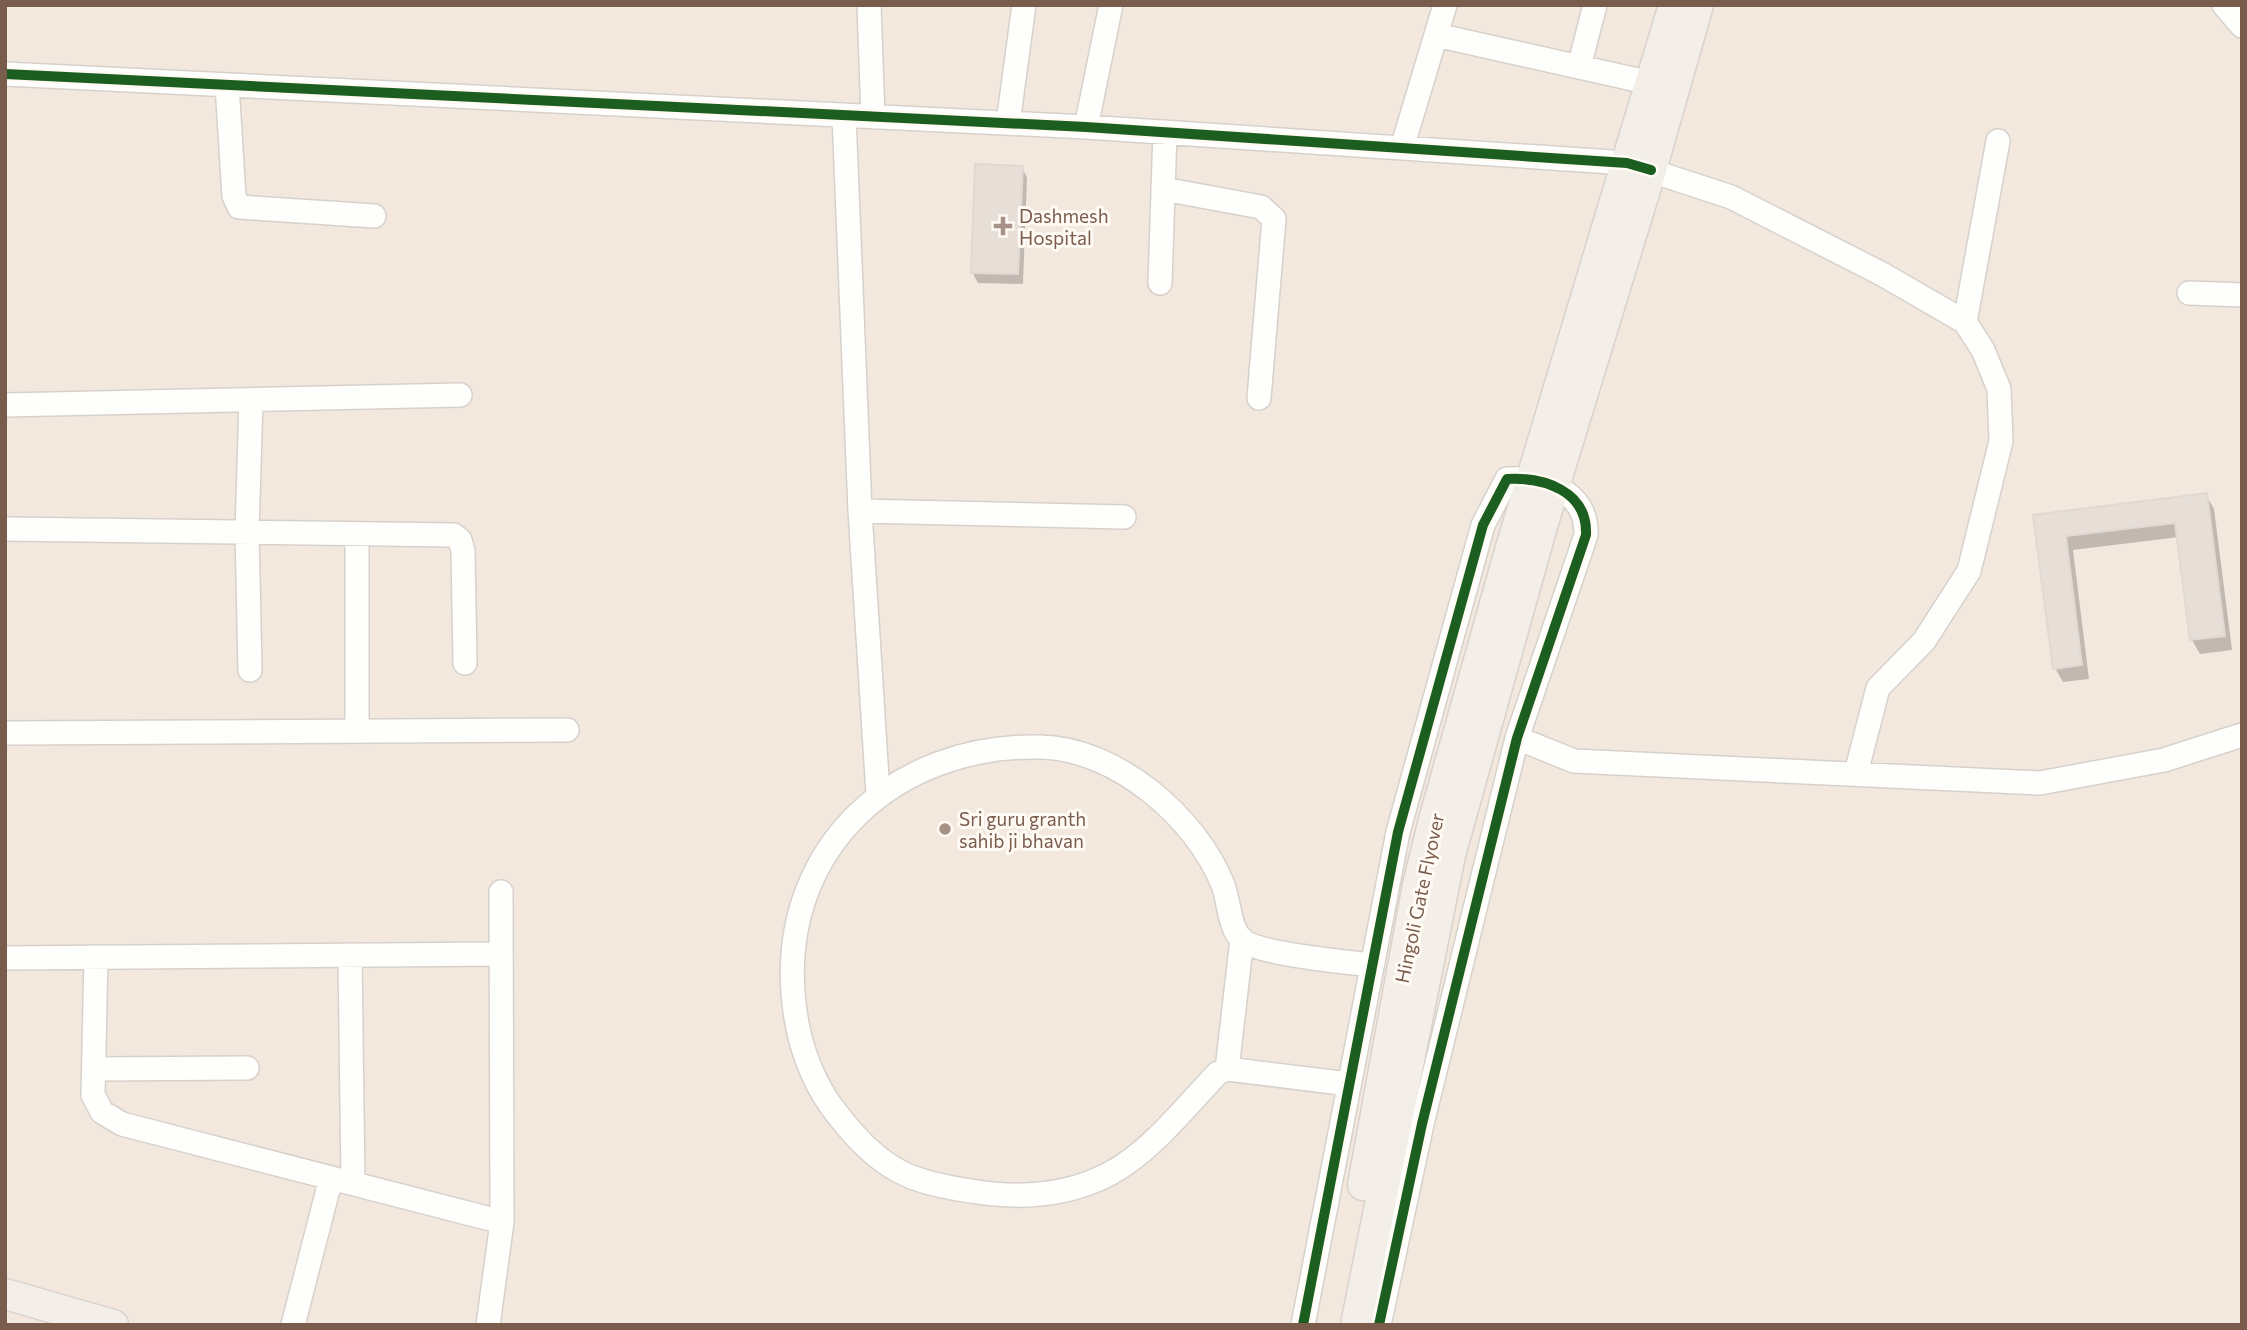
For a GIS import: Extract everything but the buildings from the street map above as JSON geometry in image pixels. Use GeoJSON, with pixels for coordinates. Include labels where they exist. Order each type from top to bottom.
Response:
{"type":"FeatureCollection","features":[{"type":"Feature","properties":{"kind":"main road"},"geometry":{"type":"LineString","coordinates":[[1639,167],[1651,83],[1674,5]]}},
{"type":"Feature","properties":{"kind":"main road"},"geometry":{"type":"LineString","coordinates":[[1639,167],[1698,5]]}},
{"type":"Feature","properties":{"kind":"main road","name":"Hingoli Gate Flyover"},"geometry":{"type":"LineString","coordinates":[[1356,1325],[1418,885],[1434,820],[1543,482],[1639,167]]}},
{"type":"Feature","properties":{"kind":"main road","name":"Hingoli Gate Flyover"},"geometry":{"type":"LineString","coordinates":[[1338,1325],[1388,1108]]}},
{"type":"Feature","properties":{"kind":"main road"},"geometry":{"type":"LineString","coordinates":[[5,1294],[113,1325]]}},
{"type":"Feature","properties":{"kind":"street"},"geometry":{"type":"LineString","coordinates":[[869,5],[873,117]]}},
{"type":"Feature","properties":{"kind":"street"},"geometry":{"type":"LineString","coordinates":[[1008,123],[1024,5]]}},
{"type":"Feature","properties":{"kind":"street"},"geometry":{"type":"LineString","coordinates":[[1086,127],[1111,5]]}},
{"type":"Feature","properties":{"kind":"street"},"geometry":{"type":"LineString","coordinates":[[1402,148],[1445,5]]}},
{"type":"Feature","properties":{"kind":"street"},"geometry":{"type":"LineString","coordinates":[[1579,67],[1595,5]]}},
{"type":"Feature","properties":{"kind":"street"},"geometry":{"type":"LineString","coordinates":[[2224,5],[2242,26]]}},
{"type":"Feature","properties":{"kind":"street"},"geometry":{"type":"LineString","coordinates":[[1436,35],[1651,83]]}},
{"type":"Feature","properties":{"kind":"street"},"geometry":{"type":"LineString","coordinates":[[5,74],[1086,127],[1402,148],[1639,167],[1731,197],[1882,274],[1965,322],[1983,350],[1999,390],[2001,441],[1969,571],[1924,641],[1878,688],[1856,773]]}},
{"type":"Feature","properties":{"kind":"street"},"geometry":{"type":"LineString","coordinates":[[227,85],[234,196],[239,207],[374,216]]}},
{"type":"Feature","properties":{"kind":"street"},"geometry":{"type":"LineString","coordinates":[[844,115],[860,511],[878,794]]}},
{"type":"Feature","properties":{"kind":"street"},"geometry":{"type":"LineString","coordinates":[[1160,283],[1165,132]]}},
{"type":"Feature","properties":{"kind":"street"},"geometry":{"type":"LineString","coordinates":[[1965,322],[1998,141]]}},
{"type":"Feature","properties":{"kind":"street"},"geometry":{"type":"LineString","coordinates":[[1163,189],[1261,208],[1273,219],[1259,398]]}},
{"type":"Feature","properties":{"kind":"street"},"geometry":{"type":"LineString","coordinates":[[2189,293],[2242,295]]}},
{"type":"Feature","properties":{"kind":"street"},"geometry":{"type":"LineString","coordinates":[[5,405],[460,395]]}},
{"type":"Feature","properties":{"kind":"street"},"geometry":{"type":"LineString","coordinates":[[250,670],[247,532],[251,400]]}},
{"type":"Feature","properties":{"kind":"street"},"geometry":{"type":"LineString","coordinates":[[1303,1325],[1402,817],[1483,525],[1507,479],[1543,482],[1578,502],[1584,510],[1586,535],[1517,738],[1425,1111],[1379,1325]]}},
{"type":"Feature","properties":{"kind":"street"},"geometry":{"type":"LineString","coordinates":[[860,511],[1124,517]]}},
{"type":"Feature","properties":{"kind":"street"},"geometry":{"type":"LineString","coordinates":[[5,529],[454,535],[460,540],[463,551],[465,663]]}},
{"type":"Feature","properties":{"kind":"street"},"geometry":{"type":"LineString","coordinates":[[357,534],[357,731]]}},
{"type":"Feature","properties":{"kind":"street"},"geometry":{"type":"LineString","coordinates":[[5,733],[567,730]]}},
{"type":"Feature","properties":{"kind":"street"},"geometry":{"type":"LineString","coordinates":[[1517,738],[1574,761],[2040,783],[2164,760],[2242,735]]}},
{"type":"Feature","properties":{"kind":"street"},"geometry":{"type":"LineString","coordinates":[[1349,1084],[1227,1069],[1218,1073],[1146,1147],[1110,1173],[1067,1191],[1024,1196],[940,1186],[907,1175],[873,1154],[845,1125],[822,1092],[805,1054],[795,1012],[791,965],[799,911],[819,863],[848,822],[878,794],[926,767],[959,757],[1003,749],[1043,747],[1083,754],[1122,773],[1164,801],[1201,843],[1223,885],[1235,929],[1242,939],[1262,949],[1372,965]]}},
{"type":"Feature","properties":{"kind":"street"},"geometry":{"type":"LineString","coordinates":[[488,1325],[502,1222],[501,892]]}},
{"type":"Feature","properties":{"kind":"street"},"geometry":{"type":"LineString","coordinates":[[1227,1069],[1242,939]]}},
{"type":"Feature","properties":{"kind":"street"},"geometry":{"type":"LineString","coordinates":[[5,958],[501,954]]}},
{"type":"Feature","properties":{"kind":"street"},"geometry":{"type":"LineString","coordinates":[[293,1325],[342,1180],[350,955]]}},
{"type":"Feature","properties":{"kind":"street"},"geometry":{"type":"LineString","coordinates":[[96,957],[93,1095],[102,1112],[122,1124],[502,1222]]}},
{"type":"Feature","properties":{"kind":"street"},"geometry":{"type":"LineString","coordinates":[[94,1069],[247,1068]]}},
{"type":"Feature","properties":{"kind":"shaded area"},"geometry":{"type":"Polygon","coordinates":[[[5,5],[2242,5],[2242,1325],[5,1325],[5,5]]]}},
{"type":"Feature","properties":{"kind":"cycle path"},"geometry":{"type":"LineString","coordinates":[[5,74],[1086,127],[1627,163],[1651,170]]}},
{"type":"Feature","properties":{"kind":"cycle path"},"geometry":{"type":"LineString","coordinates":[[1303,1325],[1398,832],[1483,525],[1507,479],[1535,481],[1549,484],[1572,497],[1585,520],[1586,535],[1517,738],[1422,1124],[1379,1325]]}},
{"type":"Feature","properties":{"kind":"place","name":"Dashmesh Hospital"},"geometry":{"type":"Point","coordinates":[1003,226]}},
{"type":"Feature","properties":{"kind":"place","name":"Sri guru granth sahib ji bhavan"},"geometry":{"type":"Point","coordinates":[945,829]}}]}
